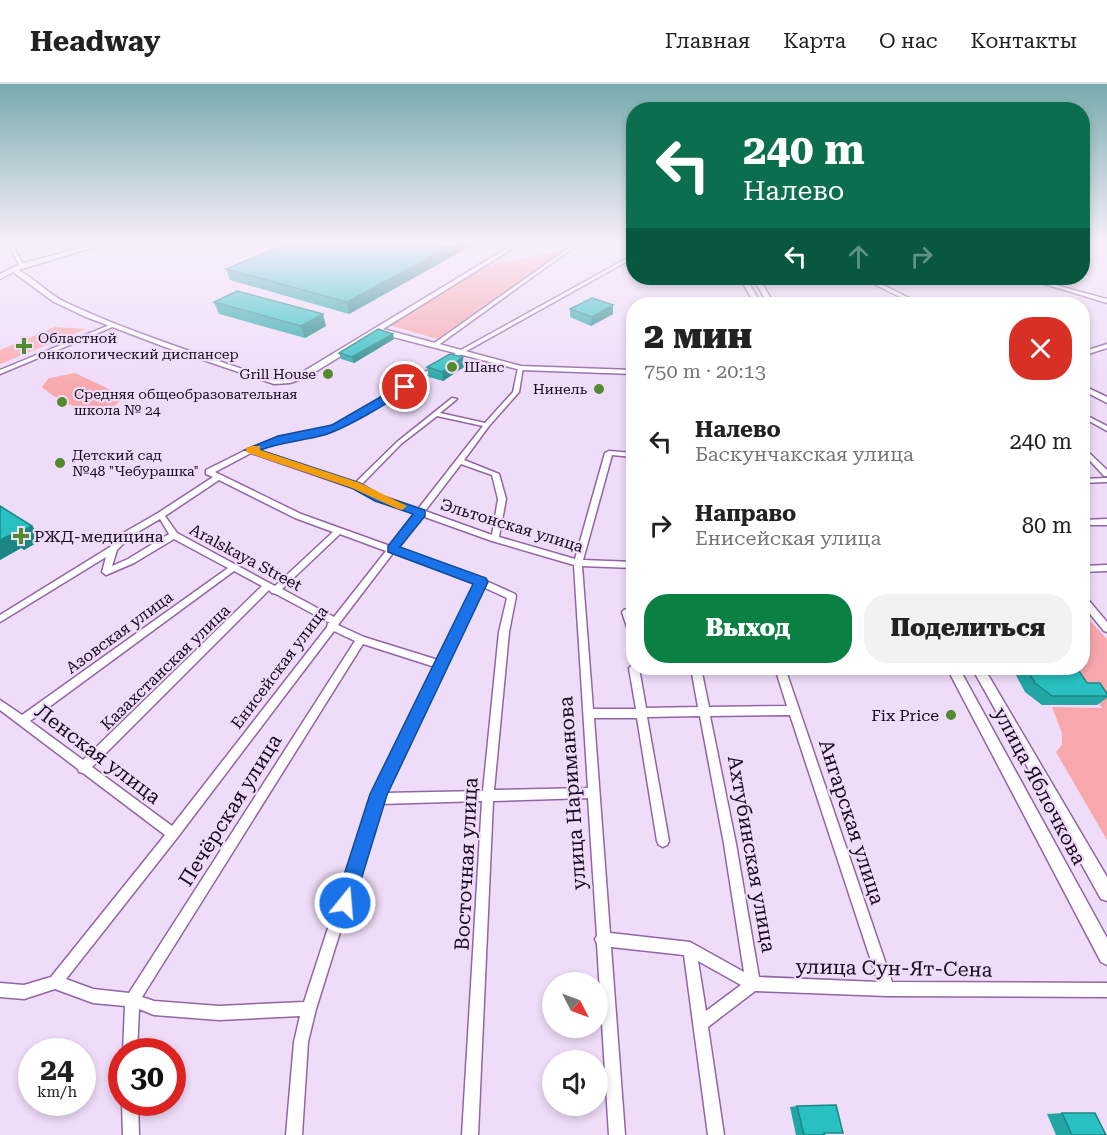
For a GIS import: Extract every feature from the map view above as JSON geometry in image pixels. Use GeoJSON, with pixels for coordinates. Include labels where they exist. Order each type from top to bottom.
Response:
{"type":"FeatureCollection","features":[{"type":"Feature","properties":{"kind":"main road"},"geometry":{"type":"LineString","coordinates":[[42,291],[49,297],[114,325],[274,382],[290,381],[304,375],[439,291]]}},
{"type":"Feature","properties":{"kind":"main road"},"geometry":{"type":"LineString","coordinates":[[376,329],[521,368],[626,372]]}},
{"type":"Feature","properties":{"kind":"main road"},"geometry":{"type":"LineString","coordinates":[[1090,351],[1107,346]]}},
{"type":"Feature","properties":{"kind":"main road"},"geometry":{"type":"LineString","coordinates":[[1090,391],[1107,400]]}},
{"type":"Feature","properties":{"kind":"main road","name":"улица Яблочкова"},"geometry":{"type":"LineString","coordinates":[[957,675],[1107,956]]}},
{"type":"Feature","properties":{"kind":"main road","name":"улица Яблочкова"},"geometry":{"type":"LineString","coordinates":[[982,675],[1107,893]]}},
{"type":"Feature","properties":{"kind":"street"},"geometry":{"type":"LineString","coordinates":[[435,345],[510,291]]}},
{"type":"Feature","properties":{"kind":"street"},"geometry":{"type":"LineString","coordinates":[[294,1135],[301,1042],[309,1009],[326,965],[376,799],[481,582],[298,516],[209,472],[250,450],[281,438],[320,433],[349,422],[461,352],[570,291]]}},
{"type":"Feature","properties":{"kind":"street"},"geometry":{"type":"LineString","coordinates":[[1072,291],[1107,301]]}},
{"type":"Feature","properties":{"kind":"street"},"geometry":{"type":"LineString","coordinates":[[0,372],[114,325]]}},
{"type":"Feature","properties":{"kind":"street","name":"Енисейская улица"},"geometry":{"type":"LineString","coordinates":[[55,982],[173,834],[487,425],[516,392],[521,368]]}},
{"type":"Feature","properties":{"kind":"street"},"geometry":{"type":"LineString","coordinates":[[356,486],[399,443],[454,399]]}},
{"type":"Feature","properties":{"kind":"street"},"geometry":{"type":"LineString","coordinates":[[436,414],[487,425]]}},
{"type":"Feature","properties":{"kind":"street"},"geometry":{"type":"LineString","coordinates":[[1090,419],[1107,429]]}},
{"type":"Feature","properties":{"kind":"street","name":"Эльтонская улица"},"geometry":{"type":"LineString","coordinates":[[250,450],[356,486],[379,498],[495,539],[578,563],[626,565]]}},
{"type":"Feature","properties":{"kind":"street","name":"улица Нариманова"},"geometry":{"type":"LineString","coordinates":[[617,1135],[578,563],[609,453],[626,454]]}},
{"type":"Feature","properties":{"kind":"street"},"geometry":{"type":"LineString","coordinates":[[1090,457],[1107,474]]}},
{"type":"Feature","properties":{"kind":"street"},"geometry":{"type":"LineString","coordinates":[[460,461],[495,474],[502,499],[495,539]]}},
{"type":"Feature","properties":{"kind":"street"},"geometry":{"type":"LineString","coordinates":[[0,619],[113,549],[128,534],[219,476]]}},
{"type":"Feature","properties":{"kind":"street"},"geometry":{"type":"LineString","coordinates":[[1090,481],[1107,480]]}},
{"type":"Feature","properties":{"kind":"street"},"geometry":{"type":"LineString","coordinates":[[113,549],[106,572],[131,561],[174,535],[161,515]]}},
{"type":"Feature","properties":{"kind":"street"},"geometry":{"type":"LineString","coordinates":[[1090,523],[1107,522]]}},
{"type":"Feature","properties":{"kind":"street","name":"Казахстанская улица"},"geometry":{"type":"LineString","coordinates":[[83,768],[271,589],[339,531]]}},
{"type":"Feature","properties":{"kind":"street","name":"Aralskaya Street"},"geometry":{"type":"LineString","coordinates":[[174,535],[361,640],[440,665]]}},
{"type":"Feature","properties":{"kind":"street","name":"Азовская улица"},"geometry":{"type":"LineString","coordinates":[[23,720],[233,568]]}},
{"type":"Feature","properties":{"kind":"street"},"geometry":{"type":"LineString","coordinates":[[1090,569],[1107,568]]}},
{"type":"Feature","properties":{"kind":"street","name":"Восточная улица"},"geometry":{"type":"LineString","coordinates":[[470,1135],[488,794],[504,632],[512,596],[481,582]]}},
{"type":"Feature","properties":{"kind":"street"},"geometry":{"type":"LineString","coordinates":[[1090,611],[1107,628]]}},
{"type":"Feature","properties":{"kind":"street","name":"Печёрская улица"},"geometry":{"type":"LineString","coordinates":[[132,1000],[361,640]]}},
{"type":"Feature","properties":{"kind":"street"},"geometry":{"type":"LineString","coordinates":[[635,675],[663,841]]}},
{"type":"Feature","properties":{"kind":"street","name":"Ахтубинская улица"},"geometry":{"type":"LineString","coordinates":[[698,675],[753,984]]}},
{"type":"Feature","properties":{"kind":"street","name":"Ангарская улица"},"geometry":{"type":"LineString","coordinates":[[782,675],[887,989]]}},
{"type":"Feature","properties":{"kind":"street","name":"Ленская улица"},"geometry":{"type":"LineString","coordinates":[[0,704],[173,834]]}},
{"type":"Feature","properties":{"kind":"street"},"geometry":{"type":"LineString","coordinates":[[588,714],[795,710]]}},
{"type":"Feature","properties":{"kind":"street"},"geometry":{"type":"LineString","coordinates":[[376,799],[488,794],[592,793]]}},
{"type":"Feature","properties":{"kind":"street"},"geometry":{"type":"LineString","coordinates":[[602,939],[690,949],[716,1135]]}},
{"type":"Feature","properties":{"kind":"street","name":"улица Сун-Ят-Сена"},"geometry":{"type":"LineString","coordinates":[[690,949],[753,984],[887,989],[1107,990]]}},
{"type":"Feature","properties":{"kind":"street"},"geometry":{"type":"LineString","coordinates":[[0,990],[24,992],[55,982],[93,996],[132,1000],[154,1008],[219,1014],[309,1009]]}},
{"type":"Feature","properties":{"kind":"street"},"geometry":{"type":"LineString","coordinates":[[700,1023],[753,984]]}},
{"type":"Feature","properties":{"kind":"street"},"geometry":{"type":"LineString","coordinates":[[131,1038],[132,1000]]}},
{"type":"Feature","properties":{"kind":"street"},"geometry":{"type":"LineString","coordinates":[[130,1116],[131,1135]]}},
{"type":"Feature","properties":{"kind":"shaded area"},"geometry":{"type":"Polygon","coordinates":[[[443,291],[506,291],[437,339],[389,325],[443,291]]]}},
{"type":"Feature","properties":{"kind":"shaded area"},"geometry":{"type":"Polygon","coordinates":[[[55,327],[86,329],[0,364],[0,350],[55,327]]]}},
{"type":"Feature","properties":{"kind":"shaded area"},"geometry":{"type":"Polygon","coordinates":[[[75,373],[121,395],[122,398],[114,406],[94,411],[60,400],[42,387],[49,378],[75,373]]]}},
{"type":"Feature","properties":{"kind":"shaded area"},"geometry":{"type":"Polygon","coordinates":[[[1090,621],[1107,639],[1107,840],[1056,752],[1062,745],[1062,733],[1052,707],[1102,708],[1079,675],[1090,675],[1090,621]]]}},
{"type":"Feature","properties":{"kind":"building"},"geometry":{"type":"Polygon","coordinates":[[[237,291],[323,314],[301,326],[214,302],[237,291]]]}},
{"type":"Feature","properties":{"kind":"building"},"geometry":{"type":"Polygon","coordinates":[[[307,291],[367,291],[347,302],[307,291]]]}},
{"type":"Feature","properties":{"kind":"building"},"geometry":{"type":"Polygon","coordinates":[[[592,298],[613,305],[592,317],[570,309],[592,298]]]}},
{"type":"Feature","properties":{"kind":"building"},"geometry":{"type":"Polygon","coordinates":[[[378,329],[393,334],[352,357],[339,353],[378,329]]]}},
{"type":"Feature","properties":{"kind":"building"},"geometry":{"type":"Polygon","coordinates":[[[450,354],[463,357],[442,372],[427,367],[450,354]]]}},
{"type":"Feature","properties":{"kind":"building"},"geometry":{"type":"Polygon","coordinates":[[[0,506],[32,526],[13,537],[10,535],[0,540],[0,506]]]}},
{"type":"Feature","properties":{"kind":"building"},"geometry":{"type":"Polygon","coordinates":[[[1030,675],[1082,675],[1087,683],[1100,683],[1107,696],[1052,696],[1035,683],[1030,675]]]}},
{"type":"Feature","properties":{"kind":"building"},"geometry":{"type":"Polygon","coordinates":[[[836,1105],[843,1133],[804,1135],[797,1106],[836,1105]]]}},
{"type":"Feature","properties":{"kind":"building"},"geometry":{"type":"Polygon","coordinates":[[[1062,1113],[1095,1113],[1106,1135],[1072,1135],[1062,1113]]]}},
{"type":"Feature","properties":{"kind":"slow traffic"},"geometry":{"type":"LineString","coordinates":[[256,448],[250,450],[356,486],[379,498],[402,506]]}},
{"type":"Feature","properties":{"kind":"place","name":"Областной онкологический диспансер"},"geometry":{"type":"Point","coordinates":[24,346]}},
{"type":"Feature","properties":{"kind":"place","name":"Шанс"},"geometry":{"type":"Point","coordinates":[452,367]}},
{"type":"Feature","properties":{"kind":"place","name":"Grill House"},"geometry":{"type":"Point","coordinates":[328,374]}},
{"type":"Feature","properties":{"kind":"place","name":"Нинель"},"geometry":{"type":"Point","coordinates":[599,389]}},
{"type":"Feature","properties":{"kind":"place","name":"Средняя общеобразовательная школа № 24"},"geometry":{"type":"Point","coordinates":[62,402]}},
{"type":"Feature","properties":{"kind":"place","name":"Детский сад №48 \"Чебурашка\""},"geometry":{"type":"Point","coordinates":[60,463]}},
{"type":"Feature","properties":{"kind":"place","name":"РЖД-медицина"},"geometry":{"type":"Point","coordinates":[21,536]}},
{"type":"Feature","properties":{"kind":"place","name":"Fix Price"},"geometry":{"type":"Point","coordinates":[951,715]}},
{"type":"Feature","properties":{"kind":"route"},"geometry":{"type":"LineString","coordinates":[[345,903],[378,794],[481,582],[392,549],[420,513],[379,498],[356,486],[250,450],[281,438],[320,433],[336,428],[405,387]]}}]}
